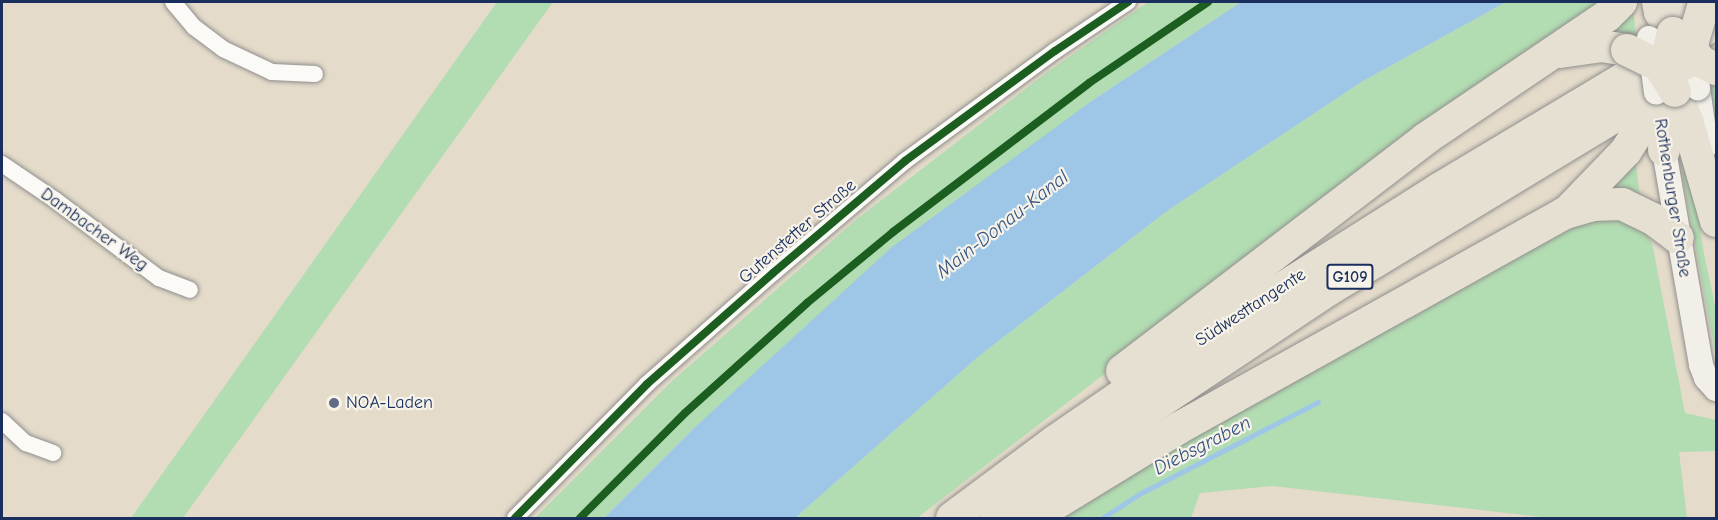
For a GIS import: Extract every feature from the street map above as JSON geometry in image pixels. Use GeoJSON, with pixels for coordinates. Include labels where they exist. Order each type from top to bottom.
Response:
{"type":"FeatureCollection","features":[{"type":"Feature","properties":{"kind":"highway"},"geometry":{"type":"LineString","coordinates":[[1053,442],[1079,405],[1209,302],[1425,139],[1607,16],[1621,2]]}},
{"type":"Feature","properties":{"kind":"highway"},"geometry":{"type":"LineString","coordinates":[[1545,58],[1567,50],[1591,47],[1677,51]]}},
{"type":"Feature","properties":{"kind":"highway"},"geometry":{"type":"LineString","coordinates":[[1664,150],[1677,51]]}},
{"type":"Feature","properties":{"kind":"highway"},"geometry":{"type":"LineString","coordinates":[[1565,213],[1626,151],[1677,51]]}},
{"type":"Feature","properties":{"kind":"highway"},"geometry":{"type":"LineString","coordinates":[[1677,51],[1716,220]]}},
{"type":"Feature","properties":{"kind":"highway","name":"Südwesttangente"},"geometry":{"type":"LineString","coordinates":[[952,519],[1053,442],[1200,341],[1305,273],[1563,114],[1677,51]]}},
{"type":"Feature","properties":{"kind":"highway","name":"Südwesttangente"},"geometry":{"type":"LineString","coordinates":[[997,519],[1151,408],[1677,51]]}},
{"type":"Feature","properties":{"kind":"highway"},"geometry":{"type":"LineString","coordinates":[[1032,519],[1177,429],[1565,213],[1593,205],[1622,204],[1653,219],[1678,238]]}},
{"type":"Feature","properties":{"kind":"main road"},"geometry":{"type":"LineString","coordinates":[[1644,2],[1677,51],[1716,216]]}},
{"type":"Feature","properties":{"kind":"main road","name":"Rothenburger Straße"},"geometry":{"type":"LineString","coordinates":[[1664,150],[1701,365],[1706,378],[1716,389]]}},
{"type":"Feature","properties":{"kind":"street"},"geometry":{"type":"LineString","coordinates":[[173,2],[194,27],[223,49],[272,72],[315,74]]}},
{"type":"Feature","properties":{"kind":"street","name":"Gutenstetter Straße"},"geometry":{"type":"LineString","coordinates":[[514,519],[647,384],[887,176],[1055,51],[1128,2]]}},
{"type":"Feature","properties":{"kind":"street","name":"Dambacher Weg"},"geometry":{"type":"LineString","coordinates":[[2,164],[55,200],[159,278],[190,290]]}},
{"type":"Feature","properties":{"kind":"street"},"geometry":{"type":"LineString","coordinates":[[2,421],[26,443],[53,453]]}},
{"type":"Feature","properties":{"kind":"green space"},"geometry":{"type":"Polygon","coordinates":[[[497,2],[553,2],[183,518],[131,518],[497,2]]]}},
{"type":"Feature","properties":{"kind":"green space"},"geometry":{"type":"Polygon","coordinates":[[[1148,2],[1241,2],[1093,100],[693,429],[604,518],[535,518],[672,381],[857,219],[1046,73],[1148,2]]]}},
{"type":"Feature","properties":{"kind":"green space"},"geometry":{"type":"Polygon","coordinates":[[[1506,2],[1597,2],[1595,10],[1137,349],[917,518],[795,518],[979,356],[1167,211],[1363,81],[1506,2]]]}},
{"type":"Feature","properties":{"kind":"green space"},"geometry":{"type":"Polygon","coordinates":[[[1633,2],[1636,41],[1615,39],[1606,22],[1633,2]]]}},
{"type":"Feature","properties":{"kind":"green space"},"geometry":{"type":"Polygon","coordinates":[[[1707,75],[1716,78],[1716,146],[1707,75]]]}},
{"type":"Feature","properties":{"kind":"green space"},"geometry":{"type":"Polygon","coordinates":[[[1686,134],[1704,254],[1716,310],[1716,357],[1683,179],[1682,150],[1686,134]]]}},
{"type":"Feature","properties":{"kind":"green space"},"geometry":{"type":"Polygon","coordinates":[[[1635,159],[1640,196],[1609,191],[1635,159]]]}},
{"type":"Feature","properties":{"kind":"green space"},"geometry":{"type":"Polygon","coordinates":[[[1591,217],[1613,218],[1634,224],[1647,235],[1652,243],[1685,413],[1716,420],[1716,451],[1679,452],[1687,518],[1550,518],[1273,486],[1200,493],[1191,518],[1045,518],[1169,442],[1591,217]]]}},
{"type":"Feature","properties":{"kind":"water","name":"Main-Donau-Kanal"},"geometry":{"type":"Polygon","coordinates":[[[1241,2],[1506,2],[1363,81],[1167,211],[979,356],[795,518],[604,518],[693,429],[892,247],[1093,100],[1241,2]]]}},
{"type":"Feature","properties":{"kind":"waterway","name":"Diebsgraben"},"geometry":{"type":"LineString","coordinates":[[1102,518],[1141,493],[1318,402]]}},
{"type":"Feature","properties":{"kind":"cycle path"},"geometry":{"type":"LineString","coordinates":[[515,518],[647,384],[905,161],[1055,51],[1128,2]]}},
{"type":"Feature","properties":{"kind":"cycle path"},"geometry":{"type":"LineString","coordinates":[[580,518],[685,413],[807,303],[893,232],[1089,83],[1208,2]]}},
{"type":"Feature","properties":{"kind":"place","name":"NOA-Laden"},"geometry":{"type":"Point","coordinates":[334,403]}}]}
